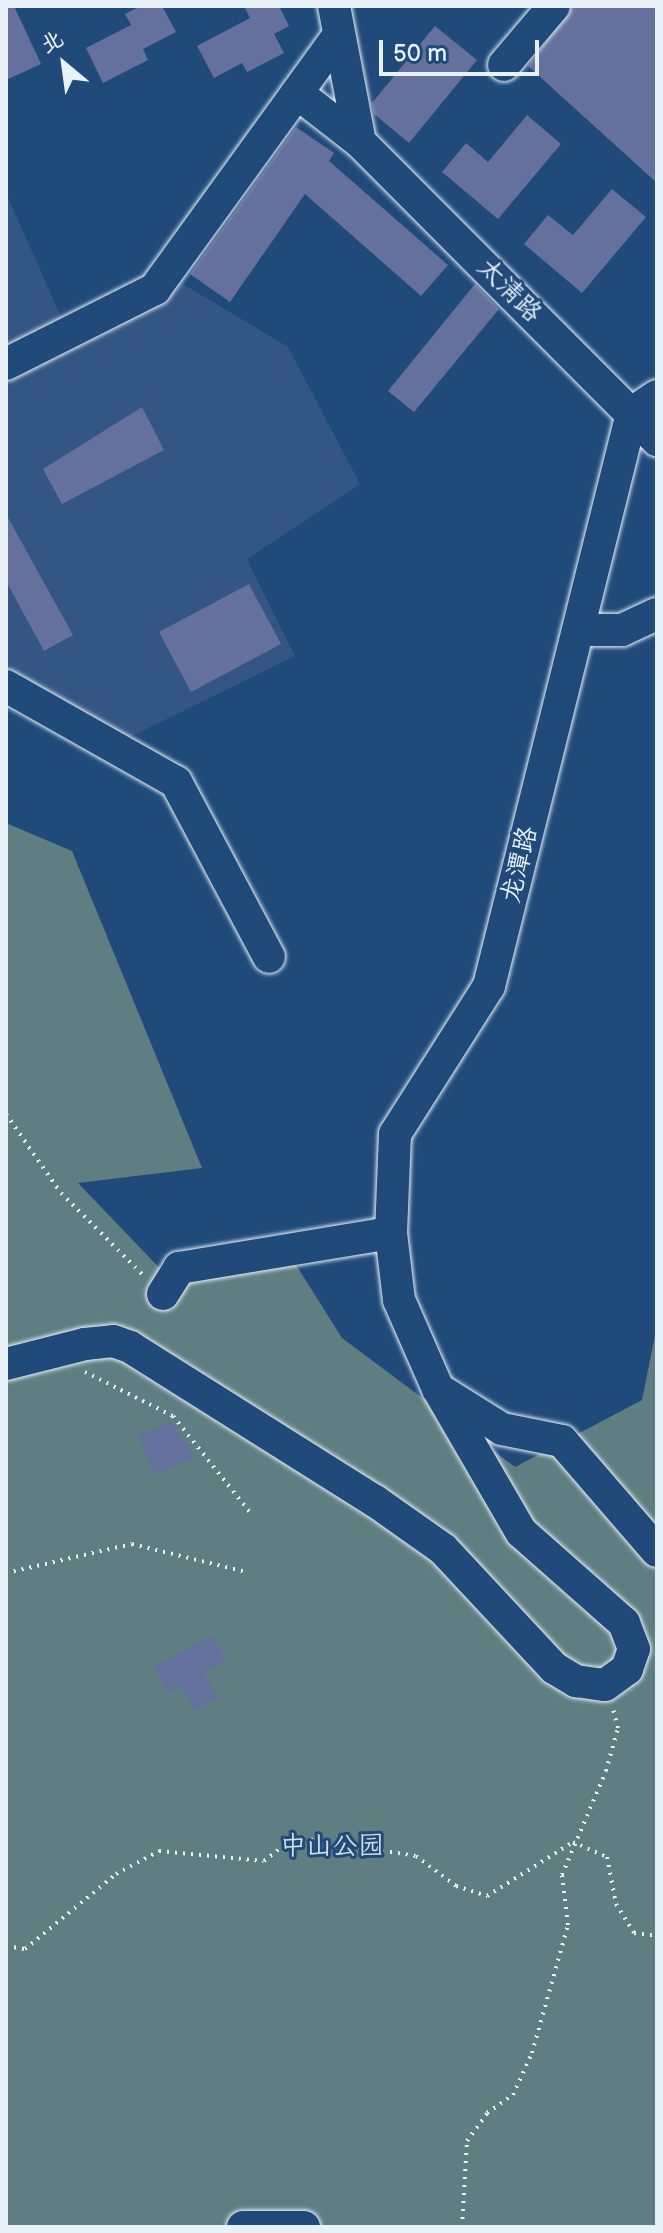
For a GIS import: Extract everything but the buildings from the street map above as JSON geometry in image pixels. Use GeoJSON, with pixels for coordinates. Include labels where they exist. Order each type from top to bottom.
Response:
{"type":"FeatureCollection","features":[{"type":"Feature","properties":{"kind":"street"},"geometry":{"type":"LineString","coordinates":[[334,6],[337,38],[360,142]]}},
{"type":"Feature","properties":{"kind":"street"},"geometry":{"type":"LineString","coordinates":[[504,65],[554,6]]}},
{"type":"Feature","properties":{"kind":"street"},"geometry":{"type":"LineString","coordinates":[[6,364],[155,289],[337,38]]}},
{"type":"Feature","properties":{"kind":"street","name":"太清路"},"geometry":{"type":"LineString","coordinates":[[297,93],[360,142],[644,404],[657,440]]}},
{"type":"Feature","properties":{"kind":"street","name":"龙潭路"},"geometry":{"type":"LineString","coordinates":[[605,1685],[627,1669],[634,1649],[624,1623],[521,1532],[438,1389],[399,1300],[391,1233],[395,1134],[489,986],[578,630],[644,404]]}},
{"type":"Feature","properties":{"kind":"street"},"geometry":{"type":"LineString","coordinates":[[578,630],[622,630],[657,614]]}},
{"type":"Feature","properties":{"kind":"street"},"geometry":{"type":"LineString","coordinates":[[6,686],[176,782],[269,957]]}},
{"type":"Feature","properties":{"kind":"street"},"geometry":{"type":"LineString","coordinates":[[163,1294],[179,1268],[391,1233]]}},
{"type":"Feature","properties":{"kind":"street"},"geometry":{"type":"LineString","coordinates":[[6,1364],[85,1344],[113,1341],[130,1347],[443,1549],[554,1668],[576,1681],[605,1685]]}},
{"type":"Feature","properties":{"kind":"street"},"geometry":{"type":"LineString","coordinates":[[438,1389],[502,1429],[562,1441],[657,1551]]}},
{"type":"Feature","properties":{"kind":"street"},"geometry":{"type":"LineString","coordinates":[[243,2227],[304,2227]]}},
{"type":"Feature","properties":{"kind":"path"},"geometry":{"type":"LineString","coordinates":[[6,1114],[61,1193],[163,1294]]}},
{"type":"Feature","properties":{"kind":"path"},"geometry":{"type":"LineString","coordinates":[[51,1355],[173,1416],[252,1515]]}},
{"type":"Feature","properties":{"kind":"path"},"geometry":{"type":"LineString","coordinates":[[6,1573],[132,1544],[246,1572]]}},
{"type":"Feature","properties":{"kind":"path"},"geometry":{"type":"LineString","coordinates":[[462,2227],[467,2141],[487,2113],[513,2095],[532,2053],[568,1925],[562,1875],[573,1842],[606,1771],[618,1728],[605,1685]]}},
{"type":"Feature","properties":{"kind":"path"},"geometry":{"type":"LineString","coordinates":[[6,1946],[25,1949],[116,1874],[159,1851],[264,1861],[295,1837],[363,1845],[416,1856],[456,1886],[487,1896],[573,1842]]}},
{"type":"Feature","properties":{"kind":"path"},"geometry":{"type":"LineString","coordinates":[[573,1842],[607,1857],[616,1904],[634,1933],[657,1936]]}},
{"type":"Feature","properties":{"kind":"shaded area"},"geometry":{"type":"Polygon","coordinates":[[[6,193],[66,328],[168,275],[288,347],[360,484],[247,559],[295,656],[128,738],[6,668],[6,193]]]}},
{"type":"Feature","properties":{"kind":"green space","name":"中山公园"},"geometry":{"type":"Polygon","coordinates":[[[6,823],[72,851],[202,1168],[78,1183],[171,1280],[293,1260],[342,1338],[515,1467],[642,1400],[657,1325],[657,2227],[6,2227],[6,823]]]}}]}
